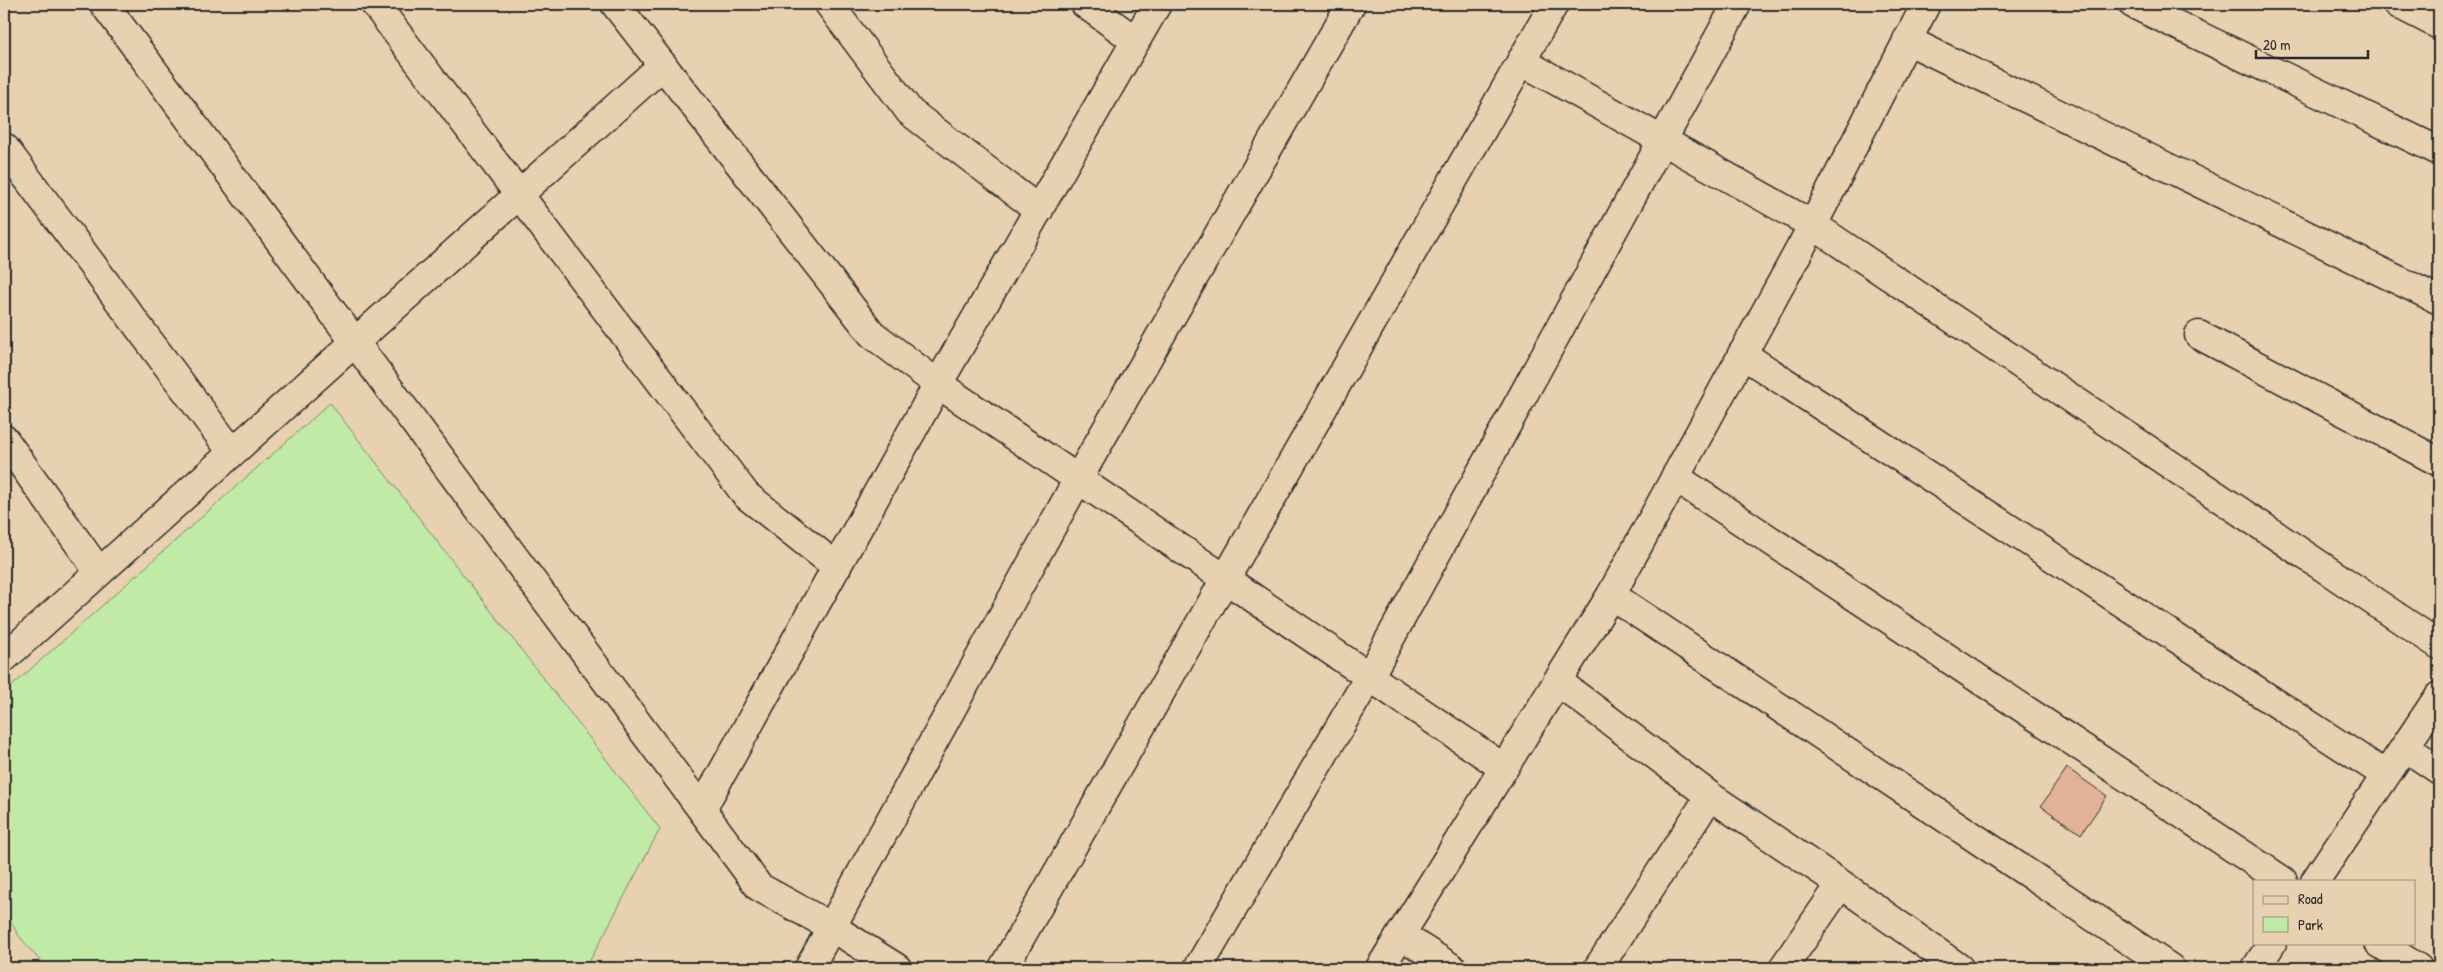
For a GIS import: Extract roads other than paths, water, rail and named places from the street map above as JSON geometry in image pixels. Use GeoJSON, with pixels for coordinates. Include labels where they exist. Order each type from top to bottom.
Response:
{"type":"FeatureCollection","features":[{"type":"Feature","properties":{"kind":"street"},"geometry":{"type":"LineString","coordinates":[[104,4],[760,887],[830,926],[897,968]]}},
{"type":"Feature","properties":{"kind":"street"},"geometry":{"type":"LineString","coordinates":[[375,4],[520,193],[746,495],[837,567]]}},
{"type":"Feature","properties":{"kind":"street"},"geometry":{"type":"LineString","coordinates":[[615,4],[872,334],[938,384],[1504,768]]}},
{"type":"Feature","properties":{"kind":"street"},"geometry":{"type":"LineString","coordinates":[[829,4],[910,112],[1039,210]]}},
{"type":"Feature","properties":{"kind":"street"},"geometry":{"type":"LineString","coordinates":[[1085,4],[1136,40]]}},
{"type":"Feature","properties":{"kind":"street"},"geometry":{"type":"LineString","coordinates":[[702,809],[938,384],[1157,4]]}},
{"type":"Feature","properties":{"kind":"street"},"geometry":{"type":"LineString","coordinates":[[809,968],[830,926],[1078,479],[1351,4]]}},
{"type":"Feature","properties":{"kind":"street"},"geometry":{"type":"LineString","coordinates":[[1003,968],[1554,4]]}},
{"type":"Feature","properties":{"kind":"street"},"geometry":{"type":"LineString","coordinates":[[1198,968],[1369,677],[1737,4]]}},
{"type":"Feature","properties":{"kind":"street"},"geometry":{"type":"LineString","coordinates":[[1380,968],[1611,595],[1814,225],[1926,4]]}},
{"type":"Feature","properties":{"kind":"street"},"geometry":{"type":"LineString","coordinates":[[2134,4],[2439,151]]}},
{"type":"Feature","properties":{"kind":"street"},"geometry":{"type":"LineString","coordinates":[[2398,4],[2439,25]]}},
{"type":"Feature","properties":{"kind":"street"},"geometry":{"type":"LineString","coordinates":[[1907,40],[2439,300]]}},
{"type":"Feature","properties":{"kind":"street"},"geometry":{"type":"LineString","coordinates":[[1521,61],[1814,225],[2439,645]]}},
{"type":"Feature","properties":{"kind":"street"},"geometry":{"type":"LineString","coordinates":[[4,658],[662,65]]}},
{"type":"Feature","properties":{"kind":"street"},"geometry":{"type":"LineString","coordinates":[[4,147],[232,452]]}},
{"type":"Feature","properties":{"kind":"street"},"geometry":{"type":"LineString","coordinates":[[2199,335],[2439,462]]}},
{"type":"Feature","properties":{"kind":"street"},"geometry":{"type":"LineString","coordinates":[[1742,354],[2386,775]]}},
{"type":"Feature","properties":{"kind":"street"},"geometry":{"type":"LineString","coordinates":[[4,439],[99,572]]}},
{"type":"Feature","properties":{"kind":"street"},"geometry":{"type":"LineString","coordinates":[[1675,476],[2281,880]]}},
{"type":"Feature","properties":{"kind":"street"},"geometry":{"type":"LineString","coordinates":[[1611,595],[2170,968]]}},
{"type":"Feature","properties":{"kind":"street"},"geometry":{"type":"LineString","coordinates":[[1557,681],[1710,796],[1841,884],[1959,968]]}},
{"type":"Feature","properties":{"kind":"street"},"geometry":{"type":"LineString","coordinates":[[2316,880],[2439,696]]}},
{"type":"Feature","properties":{"kind":"street"},"geometry":{"type":"LineString","coordinates":[[2405,747],[2439,770]]}},
{"type":"Feature","properties":{"kind":"street"},"geometry":{"type":"LineString","coordinates":[[1598,968],[1710,796]]}},
{"type":"Feature","properties":{"kind":"street"},"geometry":{"type":"LineString","coordinates":[[1783,968],[1841,884]]}},
{"type":"Feature","properties":{"kind":"street"},"geometry":{"type":"LineString","coordinates":[[1401,935],[1452,968]]}},
{"type":"Feature","properties":{"kind":"street"},"geometry":{"type":"LineString","coordinates":[[2256,968],[2271,944]]}},
{"type":"Feature","properties":{"kind":"street"},"geometry":{"type":"LineString","coordinates":[[2382,944],[2418,968]]}}]}
